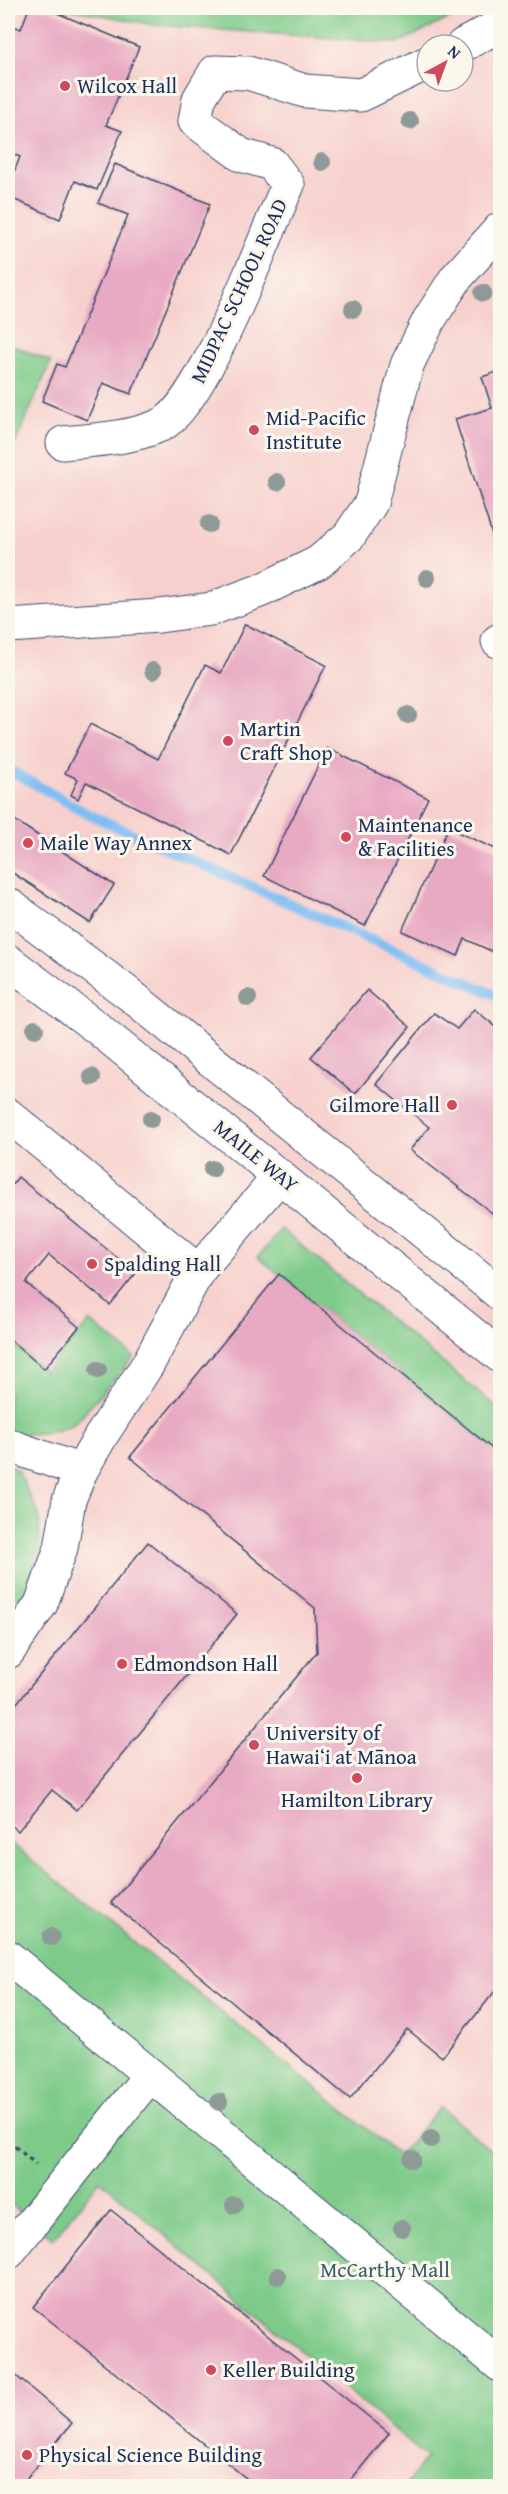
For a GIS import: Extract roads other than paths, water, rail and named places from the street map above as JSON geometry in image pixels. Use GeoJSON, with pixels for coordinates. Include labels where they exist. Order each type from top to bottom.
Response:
{"type":"FeatureCollection","features":[{"type":"Feature","properties":{"kind":"street"},"geometry":{"type":"LineString","coordinates":[[475,39],[501,25]]}},
{"type":"Feature","properties":{"kind":"street","name":"MIDPAC SCHOOL ROAD"},"geometry":{"type":"LineString","coordinates":[[63,443],[130,434],[162,424],[180,411],[208,364],[288,185],[272,164],[241,155],[195,121],[199,99],[215,72],[248,73],[305,91],[361,95],[415,69]]}},
{"type":"Feature","properties":{"kind":"street"},"geometry":{"type":"LineString","coordinates":[[8,626],[159,616],[211,609],[282,581],[319,562],[335,550],[361,521],[371,503],[407,366],[429,320],[456,278],[501,229]]}},
{"type":"Feature","properties":{"kind":"street"},"geometry":{"type":"LineString","coordinates":[[8,904],[129,994],[501,1294]]}},
{"type":"Feature","properties":{"kind":"street","name":"MAILE WAY"},"geometry":{"type":"LineString","coordinates":[[8,961],[96,1027],[501,1356]]}},
{"type":"Feature","properties":{"kind":"street"},"geometry":{"type":"LineString","coordinates":[[8,1115],[198,1271]]}},
{"type":"Feature","properties":{"kind":"street"},"geometry":{"type":"LineString","coordinates":[[8,1652],[41,1604],[62,1548],[69,1500],[81,1471],[147,1364],[198,1271],[280,1176]]}},
{"type":"Feature","properties":{"kind":"street"},"geometry":{"type":"LineString","coordinates":[[8,1446],[81,1471]]}},
{"type":"Feature","properties":{"kind":"street"},"geometry":{"type":"LineString","coordinates":[[8,1957],[501,2365]]}},
{"type":"Feature","properties":{"kind":"street"},"geometry":{"type":"LineString","coordinates":[[8,2253],[150,2075]]}},
{"type":"Feature","properties":{"kind":"waterway"},"geometry":{"type":"LineString","coordinates":[[8,769],[88,814],[500,997]]}},
{"type":"Feature","properties":{"kind":"place","name":"Wilcox Hall"},"geometry":{"type":"Point","coordinates":[65,86]}},
{"type":"Feature","properties":{"kind":"place","name":"Mid-Pacific Institute"},"geometry":{"type":"Point","coordinates":[254,430]}},
{"type":"Feature","properties":{"kind":"place","name":"Martin Craft Shop"},"geometry":{"type":"Point","coordinates":[228,741]}},
{"type":"Feature","properties":{"kind":"place","name":"Maintenance & Facilities"},"geometry":{"type":"Point","coordinates":[346,837]}},
{"type":"Feature","properties":{"kind":"place","name":"Maile Way Annex"},"geometry":{"type":"Point","coordinates":[28,843]}},
{"type":"Feature","properties":{"kind":"place","name":"Gilmore Hall"},"geometry":{"type":"Point","coordinates":[452,1105]}},
{"type":"Feature","properties":{"kind":"place","name":"Spalding Hall"},"geometry":{"type":"Point","coordinates":[92,1264]}},
{"type":"Feature","properties":{"kind":"place","name":"Edmondson Hall"},"geometry":{"type":"Point","coordinates":[122,1664]}},
{"type":"Feature","properties":{"kind":"place","name":"University of Hawaiʻi at Mānoa"},"geometry":{"type":"Point","coordinates":[254,1745]}},
{"type":"Feature","properties":{"kind":"place","name":"Hamilton Library"},"geometry":{"type":"Point","coordinates":[357,1778]}},
{"type":"Feature","properties":{"kind":"place","name":"Keller Building"},"geometry":{"type":"Point","coordinates":[211,2370]}},
{"type":"Feature","properties":{"kind":"place","name":"Physical Science Building"},"geometry":{"type":"Point","coordinates":[27,2455]}},
{"type":"Feature","properties":{"kind":"park label","name":"McCarthy Mall"},"geometry":{"type":"Point","coordinates":[385,2270]}}]}
